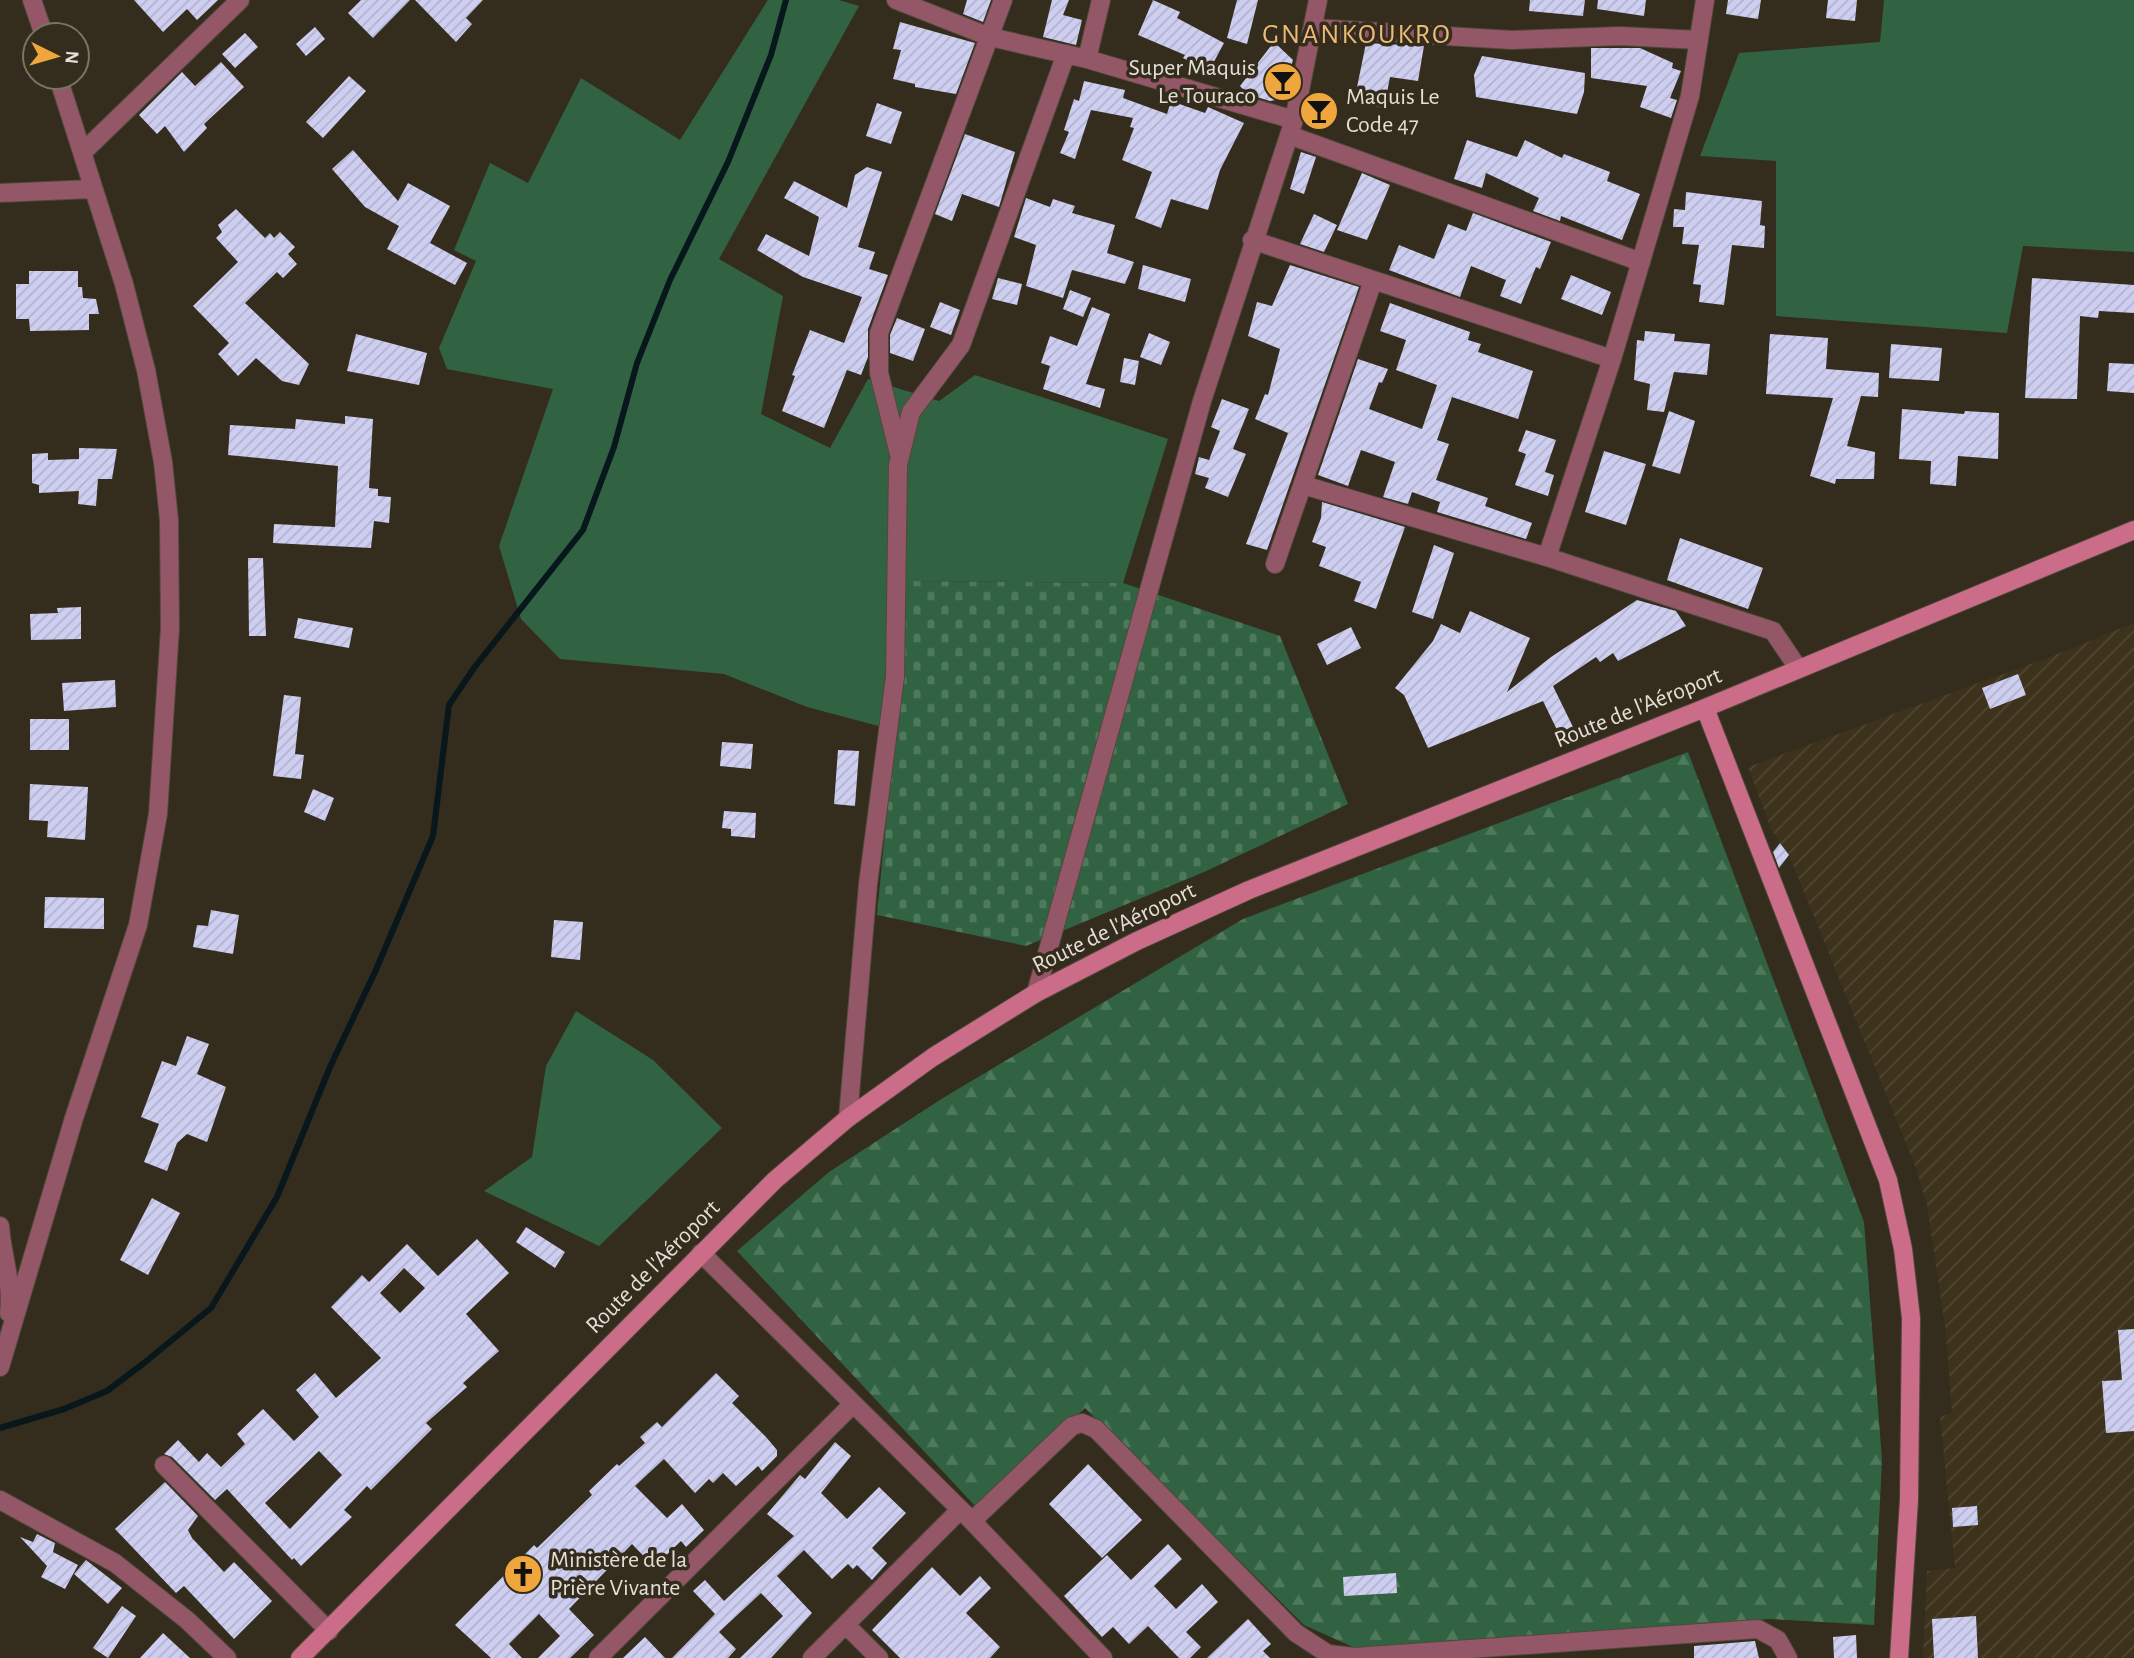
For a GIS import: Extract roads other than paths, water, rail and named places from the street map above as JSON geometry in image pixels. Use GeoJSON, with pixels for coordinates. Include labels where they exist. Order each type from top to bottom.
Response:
{"type":"FeatureCollection","features":[{"type":"Feature","properties":{"kind":"main road","name":"Route de l'Aéroport"},"geometry":{"type":"LineString","coordinates":[[300,1658],[775,1180],[848,1118],[933,1057],[1036,993],[1137,941],[1249,890],[1704,708],[2134,530]]}},
{"type":"Feature","properties":{"kind":"main road"},"geometry":{"type":"LineString","coordinates":[[1704,708],[1888,1180],[1903,1249],[1911,1318],[1911,1346],[1909,1500],[1899,1658]]}},
{"type":"Feature","properties":{"kind":"street"},"geometry":{"type":"LineString","coordinates":[[32,0],[39,21]]}},
{"type":"Feature","properties":{"kind":"street"},"geometry":{"type":"LineString","coordinates":[[83,152],[240,0]]}},
{"type":"Feature","properties":{"kind":"street"},"geometry":{"type":"LineString","coordinates":[[896,0],[990,37],[1087,59],[1292,127],[1641,262]]}},
{"type":"Feature","properties":{"kind":"street"},"geometry":{"type":"LineString","coordinates":[[900,455],[879,373],[879,333],[1003,0]]}},
{"type":"Feature","properties":{"kind":"street"},"geometry":{"type":"LineString","coordinates":[[1087,59],[1101,0]]}},
{"type":"Feature","properties":{"kind":"street"},"geometry":{"type":"LineString","coordinates":[[1036,993],[1202,401],[1252,240],[1292,127],[1318,0]]}},
{"type":"Feature","properties":{"kind":"street"},"geometry":{"type":"LineString","coordinates":[[1547,557],[1612,359],[1690,96],[1705,0]]}},
{"type":"Feature","properties":{"kind":"street"},"geometry":{"type":"LineString","coordinates":[[1314,28],[1513,40],[1620,36],[1699,40]]}},
{"type":"Feature","properties":{"kind":"street"},"geometry":{"type":"LineString","coordinates":[[848,1118],[868,884],[895,677],[900,455],[911,412],[961,345],[1066,54]]}},
{"type":"Feature","properties":{"kind":"street"},"geometry":{"type":"LineString","coordinates":[[2,1361],[74,1118],[138,925],[158,814],[170,628],[169,520],[163,462],[146,370],[124,284],[63,91]]}},
{"type":"Feature","properties":{"kind":"street"},"geometry":{"type":"LineString","coordinates":[[0,193],[93,189]]}},
{"type":"Feature","properties":{"kind":"street"},"geometry":{"type":"LineString","coordinates":[[1252,240],[1612,359]]}},
{"type":"Feature","properties":{"kind":"street"},"geometry":{"type":"LineString","coordinates":[[1275,564],[1373,281]]}},
{"type":"Feature","properties":{"kind":"street"},"geometry":{"type":"LineString","coordinates":[[1303,485],[1547,557],[1773,631],[1798,668]]}},
{"type":"Feature","properties":{"kind":"street"},"geometry":{"type":"LineString","coordinates":[[0,1226],[1,1259],[11,1297],[2,1361]]}},
{"type":"Feature","properties":{"kind":"street"},"geometry":{"type":"LineString","coordinates":[[701,1253],[966,1515],[1103,1658]]}},
{"type":"Feature","properties":{"kind":"street"},"geometry":{"type":"LineString","coordinates":[[598,1658],[853,1404]]}},
{"type":"Feature","properties":{"kind":"street"},"geometry":{"type":"LineString","coordinates":[[812,1658],[966,1515],[1072,1426],[1082,1423],[1096,1429],[1296,1633],[1328,1654],[1354,1657],[1758,1629],[1778,1640],[1788,1658]]}},
{"type":"Feature","properties":{"kind":"street"},"geometry":{"type":"LineString","coordinates":[[164,1465],[329,1631]]}},
{"type":"Feature","properties":{"kind":"street"},"geometry":{"type":"LineString","coordinates":[[0,1500],[115,1563],[187,1620],[227,1658]]}},
{"type":"Feature","properties":{"kind":"street"},"geometry":{"type":"LineString","coordinates":[[846,1625],[879,1658]]}},
{"type":"Feature","properties":{"kind":"waterway"},"geometry":{"type":"LineString","coordinates":[[0,1428],[64,1409],[107,1391],[211,1308],[277,1197],[330,1067],[375,972],[433,836],[449,705],[474,668],[583,530],[614,447],[637,363],[670,280],[728,162],[771,55],[786,0]]}},
{"type":"Feature","properties":{"kind":"place","name":"Super Maquis Le Touraco"},"geometry":{"type":"Point","coordinates":[1283,82]}},
{"type":"Feature","properties":{"kind":"place","name":"Maquis Le Code 47"},"geometry":{"type":"Point","coordinates":[1319,111]}},
{"type":"Feature","properties":{"kind":"place","name":"Ministère de la Prière Vivante"},"geometry":{"type":"Point","coordinates":[523,1574]}},
{"type":"Feature","properties":{"kind":"district","name":"GNANKOUKRO"},"geometry":{"type":"Point","coordinates":[1357,35]}}]}
